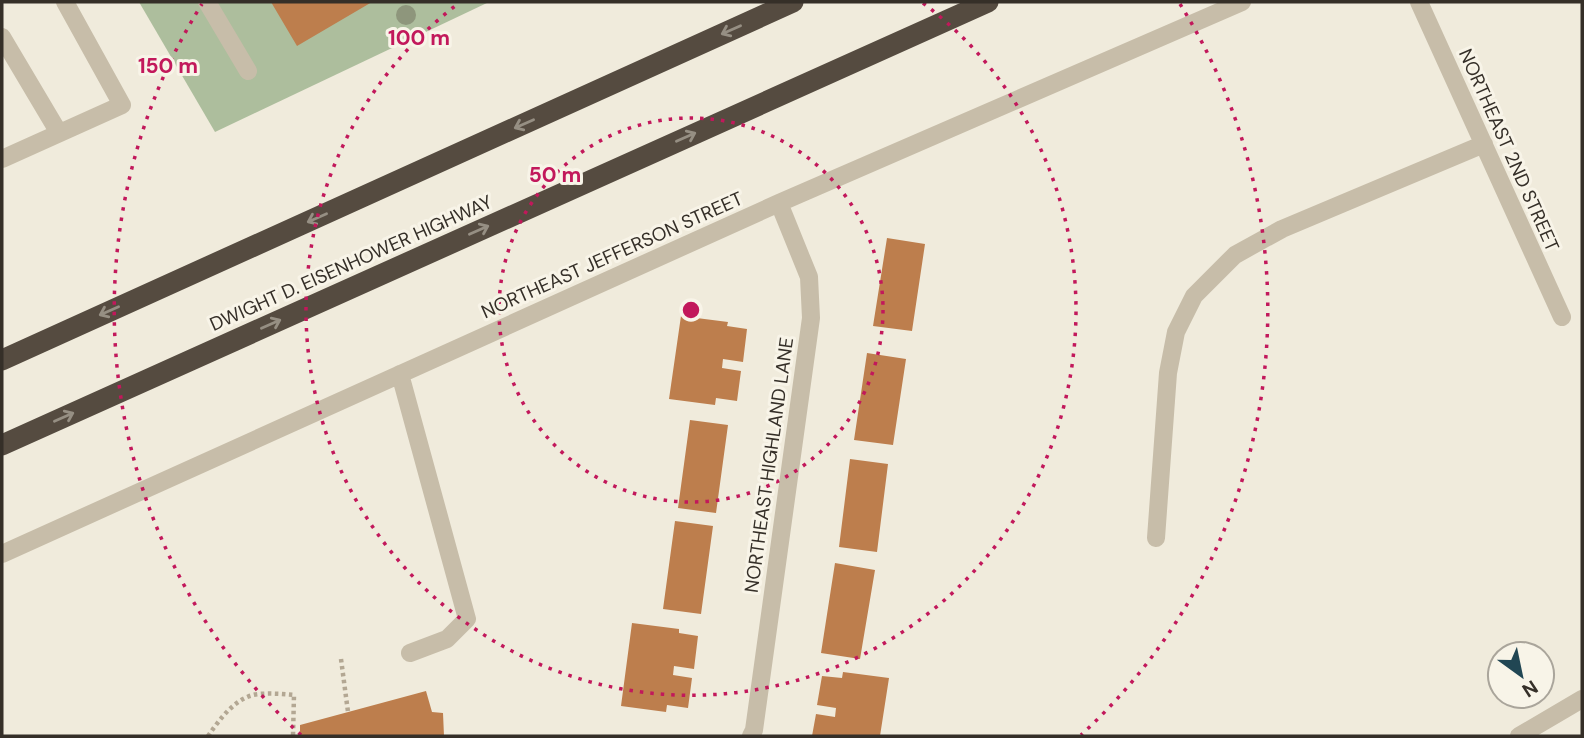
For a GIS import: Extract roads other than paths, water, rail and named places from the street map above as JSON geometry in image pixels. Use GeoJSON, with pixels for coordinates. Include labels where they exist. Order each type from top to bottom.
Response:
{"type":"FeatureCollection","features":[{"type":"Feature","properties":{"kind":"highway"},"geometry":{"type":"LineString","coordinates":[[2,360],[793,2]]}},
{"type":"Feature","properties":{"kind":"highway","name":"DWIGHT D. EISENHOWER HIGHWAY"},"geometry":{"type":"LineString","coordinates":[[2,445],[988,2]]}},
{"type":"Feature","properties":{"kind":"street"},"geometry":{"type":"LineString","coordinates":[[2,159],[122,105],[65,2]]}},
{"type":"Feature","properties":{"kind":"street"},"geometry":{"type":"LineString","coordinates":[[207,2],[248,71]]}},
{"type":"Feature","properties":{"kind":"street","name":"NORTHEAST JEFFERSON STREET"},"geometry":{"type":"LineString","coordinates":[[2,554],[779,203],[1242,2]]}},
{"type":"Feature","properties":{"kind":"street","name":"NORTHEAST 2ND STREET"},"geometry":{"type":"LineString","coordinates":[[1419,2],[1562,317]]}},
{"type":"Feature","properties":{"kind":"street"},"geometry":{"type":"LineString","coordinates":[[2,37],[59,133]]}},
{"type":"Feature","properties":{"kind":"street"},"geometry":{"type":"LineString","coordinates":[[1156,538],[1168,373],[1176,332],[1195,296],[1235,255],[1282,229],[1484,144]]}},
{"type":"Feature","properties":{"kind":"street","name":"NORTHEAST HIGHLAND LANE"},"geometry":{"type":"LineString","coordinates":[[751,736],[754,730],[811,318],[809,277],[779,203]]}},
{"type":"Feature","properties":{"kind":"street"},"geometry":{"type":"LineString","coordinates":[[400,374],[467,619],[447,639],[410,653]]}},
{"type":"Feature","properties":{"kind":"street"},"geometry":{"type":"LineString","coordinates":[[1519,736],[1539,731],[1582,699]]}}]}
